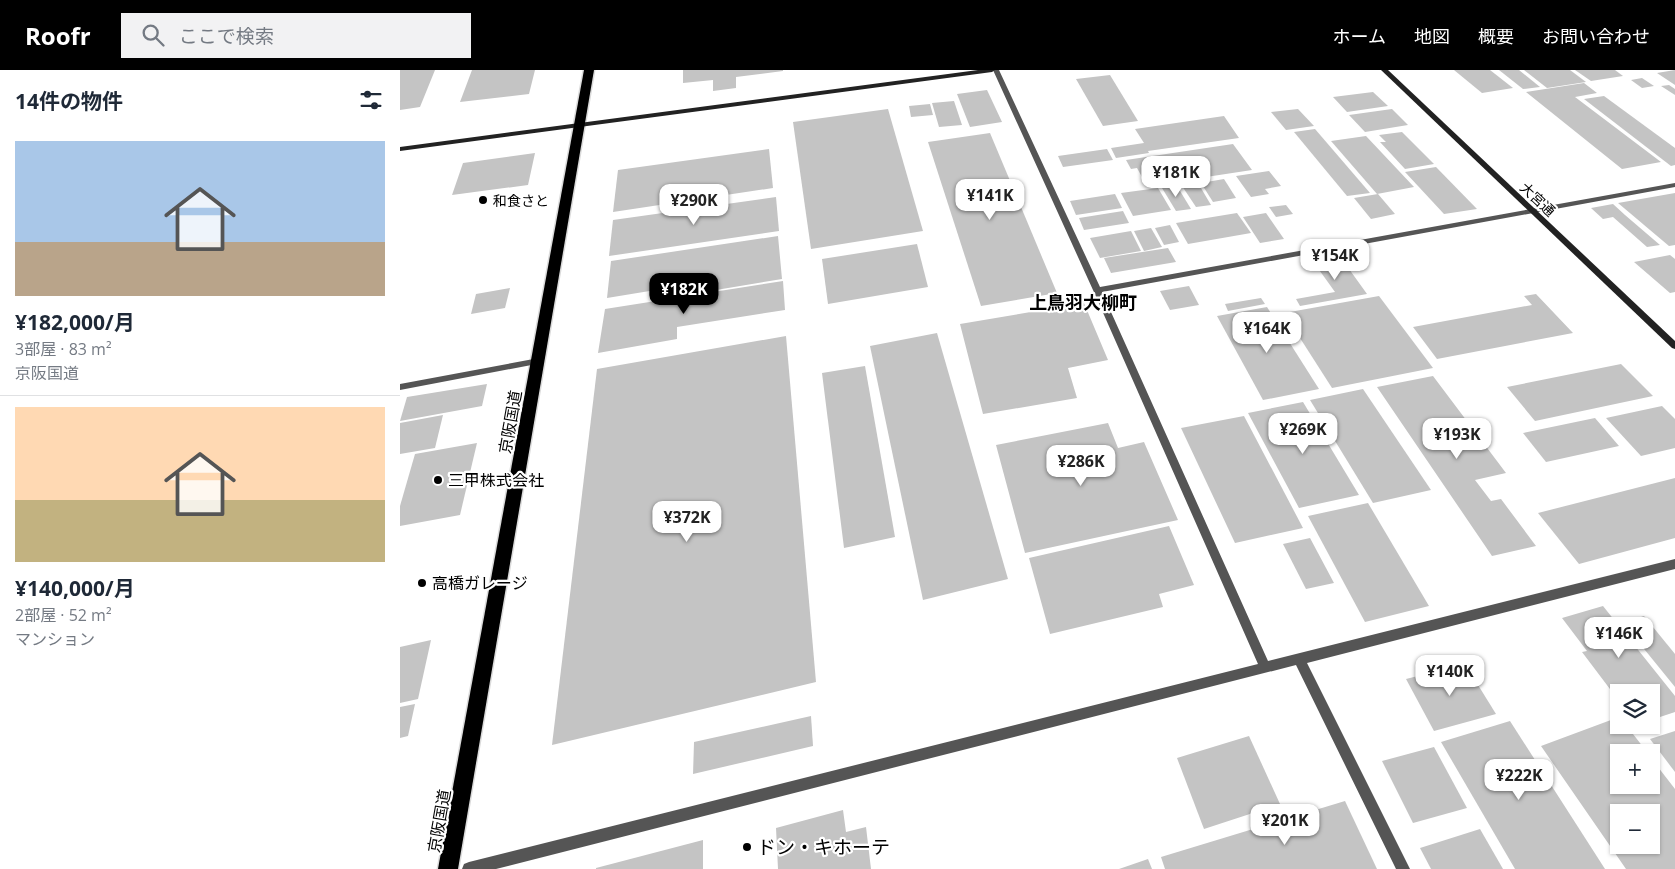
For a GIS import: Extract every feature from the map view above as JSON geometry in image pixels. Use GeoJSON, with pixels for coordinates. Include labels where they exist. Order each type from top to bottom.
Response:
{"type":"FeatureCollection","features":[{"type":"Feature","properties":{"kind":"highway","name":"京阪国道"},"geometry":{"type":"LineString","coordinates":[[448,869],[589,70]]}},
{"type":"Feature","properties":{"kind":"street"},"geometry":{"type":"LineString","coordinates":[[400,149],[994,70],[1097,290],[1265,667]]}},
{"type":"Feature","properties":{"kind":"street","name":"大宮通"},"geometry":{"type":"LineString","coordinates":[[1384,70],[1675,346]]}},
{"type":"Feature","properties":{"kind":"street"},"geometry":{"type":"LineString","coordinates":[[1097,290],[1675,185]]}},
{"type":"Feature","properties":{"kind":"street"},"geometry":{"type":"LineString","coordinates":[[400,387],[539,361]]}},
{"type":"Feature","properties":{"kind":"street"},"geometry":{"type":"LineString","coordinates":[[469,869],[1675,564]]}},
{"type":"Feature","properties":{"kind":"street"},"geometry":{"type":"LineString","coordinates":[[1299,660],[1403,869]]}},
{"type":"Feature","properties":{"kind":"building"},"geometry":{"type":"Polygon","coordinates":[[[400,70],[435,70],[420,107],[400,110],[400,70]]]}},
{"type":"Feature","properties":{"kind":"building"},"geometry":{"type":"Polygon","coordinates":[[[472,70],[535,70],[529,94],[460,102],[472,70]]]}},
{"type":"Feature","properties":{"kind":"building"},"geometry":{"type":"Polygon","coordinates":[[[683,70],[783,71],[736,77],[736,88],[713,91],[713,80],[683,83],[683,70]]]}},
{"type":"Feature","properties":{"kind":"building"},"geometry":{"type":"Polygon","coordinates":[[[1454,70],[1490,70],[1513,88],[1482,93],[1454,70]]]}},
{"type":"Feature","properties":{"kind":"building"},"geometry":{"type":"Polygon","coordinates":[[[1499,70],[1519,70],[1540,87],[1523,89],[1499,70]]]}},
{"type":"Feature","properties":{"kind":"building"},"geometry":{"type":"Polygon","coordinates":[[[1524,70],[1570,70],[1586,82],[1547,88],[1524,70]]]}},
{"type":"Feature","properties":{"kind":"building"},"geometry":{"type":"Polygon","coordinates":[[[1575,70],[1615,70],[1623,76],[1591,81],[1575,70]]]}},
{"type":"Feature","properties":{"kind":"building"},"geometry":{"type":"Polygon","coordinates":[[[1675,70],[1675,85],[1657,73],[1675,70]]]}},
{"type":"Feature","properties":{"kind":"building"},"geometry":{"type":"Polygon","coordinates":[[[1110,75],[1138,121],[1103,126],[1076,79],[1110,75]]]}},
{"type":"Feature","properties":{"kind":"building"},"geometry":{"type":"Polygon","coordinates":[[[1642,78],[1654,86],[1642,88],[1631,80],[1642,78]]]}},
{"type":"Feature","properties":{"kind":"building"},"geometry":{"type":"Polygon","coordinates":[[[1584,83],[1597,93],[1575,97],[1661,162],[1622,169],[1526,92],[1584,83]]]}},
{"type":"Feature","properties":{"kind":"building"},"geometry":{"type":"Polygon","coordinates":[[[1669,85],[1675,89],[1675,95],[1661,86],[1669,85]]]}},
{"type":"Feature","properties":{"kind":"building"},"geometry":{"type":"Polygon","coordinates":[[[987,90],[1002,122],[970,127],[957,94],[987,90]]]}},
{"type":"Feature","properties":{"kind":"building"},"geometry":{"type":"Polygon","coordinates":[[[1373,92],[1388,106],[1347,112],[1333,97],[1373,92]]]}},
{"type":"Feature","properties":{"kind":"building"},"geometry":{"type":"Polygon","coordinates":[[[1604,96],[1675,148],[1675,165],[1671,166],[1584,99],[1604,96]]]}},
{"type":"Feature","properties":{"kind":"building"},"geometry":{"type":"Polygon","coordinates":[[[954,101],[962,125],[939,127],[932,103],[954,101]]]}},
{"type":"Feature","properties":{"kind":"building"},"geometry":{"type":"Polygon","coordinates":[[[930,104],[933,115],[911,117],[909,106],[930,104]]]}},
{"type":"Feature","properties":{"kind":"building"},"geometry":{"type":"Polygon","coordinates":[[[888,109],[923,231],[811,249],[793,122],[888,109]]]}},
{"type":"Feature","properties":{"kind":"building"},"geometry":{"type":"Polygon","coordinates":[[[1298,109],[1314,126],[1286,130],[1271,112],[1298,109]]]}},
{"type":"Feature","properties":{"kind":"building"},"geometry":{"type":"Polygon","coordinates":[[[1392,109],[1408,125],[1365,132],[1349,115],[1392,109]]]}},
{"type":"Feature","properties":{"kind":"building"},"geometry":{"type":"Polygon","coordinates":[[[1224,116],[1239,138],[1148,151],[1149,153],[1116,158],[1111,148],[1144,143],[1135,129],[1224,116]]]}},
{"type":"Feature","properties":{"kind":"building"},"geometry":{"type":"Polygon","coordinates":[[[1315,129],[1370,193],[1347,196],[1294,132],[1315,129]]]}},
{"type":"Feature","properties":{"kind":"building"},"geometry":{"type":"Polygon","coordinates":[[[1402,132],[1434,164],[1405,169],[1380,142],[1386,142],[1379,135],[1402,132]]]}},
{"type":"Feature","properties":{"kind":"building"},"geometry":{"type":"Polygon","coordinates":[[[990,133],[1057,293],[981,306],[928,142],[990,133]]]}},
{"type":"Feature","properties":{"kind":"building"},"geometry":{"type":"Polygon","coordinates":[[[1366,136],[1414,187],[1377,194],[1331,141],[1366,136]]]}},
{"type":"Feature","properties":{"kind":"building"},"geometry":{"type":"Polygon","coordinates":[[[1233,144],[1252,170],[1147,186],[1137,168],[1131,169],[1126,160],[1233,144]]]}},
{"type":"Feature","properties":{"kind":"building"},"geometry":{"type":"Polygon","coordinates":[[[769,149],[773,188],[613,212],[618,170],[769,149]]]}},
{"type":"Feature","properties":{"kind":"building"},"geometry":{"type":"Polygon","coordinates":[[[1107,149],[1113,160],[1063,167],[1058,156],[1107,149]]]}},
{"type":"Feature","properties":{"kind":"building"},"geometry":{"type":"Polygon","coordinates":[[[535,153],[528,185],[452,195],[463,163],[535,153]]]}},
{"type":"Feature","properties":{"kind":"building"},"geometry":{"type":"Polygon","coordinates":[[[1436,167],[1477,209],[1444,214],[1405,172],[1436,167]]]}},
{"type":"Feature","properties":{"kind":"building"},"geometry":{"type":"Polygon","coordinates":[[[1269,171],[1281,186],[1265,189],[1269,194],[1251,197],[1236,176],[1269,171]]]}},
{"type":"Feature","properties":{"kind":"building"},"geometry":{"type":"Polygon","coordinates":[[[1224,179],[1236,198],[1213,202],[1201,183],[1224,179]]]}},
{"type":"Feature","properties":{"kind":"building"},"geometry":{"type":"Polygon","coordinates":[[[1198,183],[1211,205],[1196,207],[1182,186],[1198,183]]]}},
{"type":"Feature","properties":{"kind":"building"},"geometry":{"type":"Polygon","coordinates":[[[1177,186],[1191,209],[1176,211],[1162,188],[1177,186]]]}},
{"type":"Feature","properties":{"kind":"building"},"geometry":{"type":"Polygon","coordinates":[[[1158,188],[1171,210],[1133,216],[1121,193],[1158,188]]]}},
{"type":"Feature","properties":{"kind":"building"},"geometry":{"type":"Polygon","coordinates":[[[1675,193],[1675,245],[1669,246],[1618,203],[1675,193]]]}},
{"type":"Feature","properties":{"kind":"building"},"geometry":{"type":"Polygon","coordinates":[[[1115,194],[1122,208],[1076,215],[1070,201],[1115,194]]]}},
{"type":"Feature","properties":{"kind":"building"},"geometry":{"type":"Polygon","coordinates":[[[1378,194],[1395,214],[1371,219],[1354,198],[1378,194]]]}},
{"type":"Feature","properties":{"kind":"building"},"geometry":{"type":"Polygon","coordinates":[[[776,197],[779,231],[609,256],[613,220],[776,197]]]}},
{"type":"Feature","properties":{"kind":"building"},"geometry":{"type":"Polygon","coordinates":[[[1613,204],[1660,245],[1647,247],[1613,217],[1603,219],[1591,208],[1613,204]]]}},
{"type":"Feature","properties":{"kind":"building"},"geometry":{"type":"Polygon","coordinates":[[[1286,205],[1293,214],[1276,217],[1269,207],[1286,205]]]}},
{"type":"Feature","properties":{"kind":"building"},"geometry":{"type":"Polygon","coordinates":[[[1123,211],[1129,223],[1084,230],[1079,218],[1123,211]]]}},
{"type":"Feature","properties":{"kind":"building"},"geometry":{"type":"Polygon","coordinates":[[[1237,213],[1251,233],[1188,244],[1176,223],[1237,213]]]}},
{"type":"Feature","properties":{"kind":"building"},"geometry":{"type":"Polygon","coordinates":[[[1266,213],[1284,239],[1260,243],[1243,217],[1266,213]]]}},
{"type":"Feature","properties":{"kind":"building"},"geometry":{"type":"Polygon","coordinates":[[[1170,225],[1179,242],[1164,245],[1155,228],[1170,225]]]}},
{"type":"Feature","properties":{"kind":"building"},"geometry":{"type":"Polygon","coordinates":[[[1151,228],[1162,247],[1144,251],[1134,231],[1151,228]]]}},
{"type":"Feature","properties":{"kind":"building"},"geometry":{"type":"Polygon","coordinates":[[[1131,231],[1141,251],[1100,258],[1090,238],[1131,231]]]}},
{"type":"Feature","properties":{"kind":"building"},"geometry":{"type":"Polygon","coordinates":[[[778,236],[782,279],[680,296],[680,286],[607,298],[611,261],[778,236]]]}},
{"type":"Feature","properties":{"kind":"building"},"geometry":{"type":"Polygon","coordinates":[[[917,244],[928,287],[828,304],[822,259],[917,244]]]}},
{"type":"Feature","properties":{"kind":"building"},"geometry":{"type":"Polygon","coordinates":[[[1168,248],[1176,262],[1111,273],[1104,258],[1168,248]]]}},
{"type":"Feature","properties":{"kind":"building"},"geometry":{"type":"Polygon","coordinates":[[[1339,255],[1367,294],[1300,306],[1296,299],[1335,292],[1312,260],[1339,255]]]}},
{"type":"Feature","properties":{"kind":"building"},"geometry":{"type":"Polygon","coordinates":[[[1670,255],[1675,259],[1675,292],[1670,293],[1634,262],[1670,255]]]}},
{"type":"Feature","properties":{"kind":"building"},"geometry":{"type":"Polygon","coordinates":[[[783,281],[785,310],[677,327],[677,339],[598,353],[605,309],[783,281]]]}},
{"type":"Feature","properties":{"kind":"building"},"geometry":{"type":"Polygon","coordinates":[[[1189,286],[1199,305],[1170,310],[1160,291],[1189,286]]]}},
{"type":"Feature","properties":{"kind":"building"},"geometry":{"type":"Polygon","coordinates":[[[510,288],[505,308],[471,314],[476,294],[510,288]]]}},
{"type":"Feature","properties":{"kind":"building"},"geometry":{"type":"Polygon","coordinates":[[[1536,294],[1573,333],[1437,359],[1413,327],[1532,305],[1524,296],[1536,294]]]}},
{"type":"Feature","properties":{"kind":"building"},"geometry":{"type":"Polygon","coordinates":[[[1379,296],[1433,368],[1332,388],[1284,313],[1379,296]]]}},
{"type":"Feature","properties":{"kind":"building"},"geometry":{"type":"Polygon","coordinates":[[[1261,298],[1265,304],[1228,311],[1225,304],[1261,298]]]}},
{"type":"Feature","properties":{"kind":"building"},"geometry":{"type":"Polygon","coordinates":[[[1084,303],[1108,360],[1068,368],[1077,398],[983,414],[960,324],[1084,303]]]}},
{"type":"Feature","properties":{"kind":"building"},"geometry":{"type":"Polygon","coordinates":[[[1267,307],[1319,389],[1263,400],[1217,316],[1267,307]]]}},
{"type":"Feature","properties":{"kind":"building"},"geometry":{"type":"Polygon","coordinates":[[[937,333],[1008,579],[923,600],[870,346],[937,333]]]}},
{"type":"Feature","properties":{"kind":"building"},"geometry":{"type":"Polygon","coordinates":[[[786,336],[816,682],[552,745],[597,369],[786,336]]]}},
{"type":"Feature","properties":{"kind":"building"},"geometry":{"type":"Polygon","coordinates":[[[1621,364],[1653,396],[1535,421],[1507,387],[1621,364]]]}},
{"type":"Feature","properties":{"kind":"building"},"geometry":{"type":"Polygon","coordinates":[[[865,366],[895,537],[844,548],[822,373],[865,366]]]}},
{"type":"Feature","properties":{"kind":"building"},"geometry":{"type":"Polygon","coordinates":[[[1433,376],[1506,473],[1475,480],[1491,501],[1501,499],[1536,546],[1492,556],[1377,387],[1433,376]]]}},
{"type":"Feature","properties":{"kind":"building"},"geometry":{"type":"Polygon","coordinates":[[[487,384],[482,406],[400,421],[407,397],[487,384]]]}},
{"type":"Feature","properties":{"kind":"building"},"geometry":{"type":"Polygon","coordinates":[[[1363,389],[1431,490],[1373,503],[1310,400],[1363,389]]]}},
{"type":"Feature","properties":{"kind":"building"},"geometry":{"type":"Polygon","coordinates":[[[1303,402],[1359,495],[1299,508],[1248,413],[1303,402]]]}},
{"type":"Feature","properties":{"kind":"building"},"geometry":{"type":"Polygon","coordinates":[[[1662,406],[1675,419],[1675,448],[1641,456],[1606,418],[1662,406]]]}},
{"type":"Feature","properties":{"kind":"building"},"geometry":{"type":"Polygon","coordinates":[[[443,415],[435,448],[400,454],[400,423],[443,415]]]}},
{"type":"Feature","properties":{"kind":"building"},"geometry":{"type":"Polygon","coordinates":[[[1244,416],[1303,528],[1235,543],[1181,428],[1244,416]]]}},
{"type":"Feature","properties":{"kind":"building"},"geometry":{"type":"Polygon","coordinates":[[[1595,418],[1619,446],[1546,462],[1523,433],[1595,418]]]}},
{"type":"Feature","properties":{"kind":"building"},"geometry":{"type":"Polygon","coordinates":[[[1108,423],[1118,448],[1144,442],[1178,520],[1025,553],[996,445],[1108,423]]]}},
{"type":"Feature","properties":{"kind":"building","name":"三甲株式会社"},"geometry":{"type":"Polygon","coordinates":[[[477,443],[460,515],[400,526],[400,506],[415,454],[477,443]]]}},
{"type":"Feature","properties":{"kind":"building"},"geometry":{"type":"Polygon","coordinates":[[[1675,478],[1675,538],[1579,564],[1538,513],[1675,478]]]}},
{"type":"Feature","properties":{"kind":"building"},"geometry":{"type":"Polygon","coordinates":[[[1368,503],[1429,606],[1365,622],[1308,516],[1368,503]]]}},
{"type":"Feature","properties":{"kind":"building"},"geometry":{"type":"Polygon","coordinates":[[[1169,526],[1194,585],[1159,594],[1163,607],[1050,634],[1029,558],[1169,526]]]}},
{"type":"Feature","properties":{"kind":"building"},"geometry":{"type":"Polygon","coordinates":[[[1310,538],[1334,583],[1306,589],[1283,544],[1310,538]]]}},
{"type":"Feature","properties":{"kind":"building"},"geometry":{"type":"Polygon","coordinates":[[[1603,606],[1675,696],[1675,712],[1660,717],[1660,684],[1610,684],[1610,689],[1582,652],[1587,651],[1562,618],[1603,606]]]}},
{"type":"Feature","properties":{"kind":"building"},"geometry":{"type":"Polygon","coordinates":[[[1644,616],[1675,654],[1675,687],[1623,623],[1644,616]]]}},
{"type":"Feature","properties":{"kind":"building"},"geometry":{"type":"Polygon","coordinates":[[[431,640],[418,699],[400,703],[400,647],[431,640]]]}},
{"type":"Feature","properties":{"kind":"building"},"geometry":{"type":"Polygon","coordinates":[[[1465,664],[1496,714],[1434,731],[1406,679],[1465,664]]]}},
{"type":"Feature","properties":{"kind":"building"},"geometry":{"type":"Polygon","coordinates":[[[415,704],[408,736],[400,738],[400,707],[415,704]]]}},
{"type":"Feature","properties":{"kind":"building"},"geometry":{"type":"Polygon","coordinates":[[[811,716],[813,746],[693,774],[694,742],[811,716]]]}},
{"type":"Feature","properties":{"kind":"building"},"geometry":{"type":"Polygon","coordinates":[[[1610,720],[1610,734],[1633,734],[1641,744],[1610,744],[1610,794],[1660,794],[1660,770],[1675,789],[1675,869],[1626,869],[1616,854],[1660,854],[1660,804],[1610,804],[1610,846],[1541,746],[1610,720]]]}},
{"type":"Feature","properties":{"kind":"building"},"geometry":{"type":"Polygon","coordinates":[[[1510,721],[1605,869],[1515,869],[1441,742],[1510,721]]]}},
{"type":"Feature","properties":{"kind":"building"},"geometry":{"type":"Polygon","coordinates":[[[1675,731],[1675,772],[1660,752],[1660,744],[1654,744],[1650,739],[1675,731]]]}},
{"type":"Feature","properties":{"kind":"building"},"geometry":{"type":"Polygon","coordinates":[[[1249,736],[1280,804],[1204,829],[1177,758],[1249,736]]]}},
{"type":"Feature","properties":{"kind":"building"},"geometry":{"type":"Polygon","coordinates":[[[1434,747],[1467,808],[1413,823],[1382,761],[1434,747]]]}},
{"type":"Feature","properties":{"kind":"building"},"geometry":{"type":"Polygon","coordinates":[[[1345,801],[1377,869],[1165,869],[1161,857],[1345,801]]]}},
{"type":"Feature","properties":{"kind":"building"},"geometry":{"type":"Polygon","coordinates":[[[843,810],[846,832],[866,827],[871,869],[778,869],[776,828],[843,810]]]}},
{"type":"Feature","properties":{"kind":"building"},"geometry":{"type":"Polygon","coordinates":[[[1480,829],[1503,869],[1431,869],[1420,848],[1480,829]]]}},
{"type":"Feature","properties":{"kind":"building"},"geometry":{"type":"Polygon","coordinates":[[[703,840],[703,869],[596,869],[596,868],[703,840]]]}},
{"type":"Feature","properties":{"kind":"building"},"geometry":{"type":"Polygon","coordinates":[[[1148,859],[1152,869],[1119,869],[1148,859]]]}},
{"type":"Feature","properties":{"kind":"place","name":"和食さと"},"geometry":{"type":"Point","coordinates":[483,200]}},
{"type":"Feature","properties":{"kind":"place","name":"三甲株式会社"},"geometry":{"type":"Point","coordinates":[438,480]}},
{"type":"Feature","properties":{"kind":"place","name":"高橋ガレージ"},"geometry":{"type":"Point","coordinates":[422,583]}},
{"type":"Feature","properties":{"kind":"place","name":"ドン・キホーテ"},"geometry":{"type":"Point","coordinates":[747,847]}},
{"type":"Feature","properties":{"kind":"district","name":"上鳥羽大柳町"},"geometry":{"type":"Point","coordinates":[1083,302]}}]}
